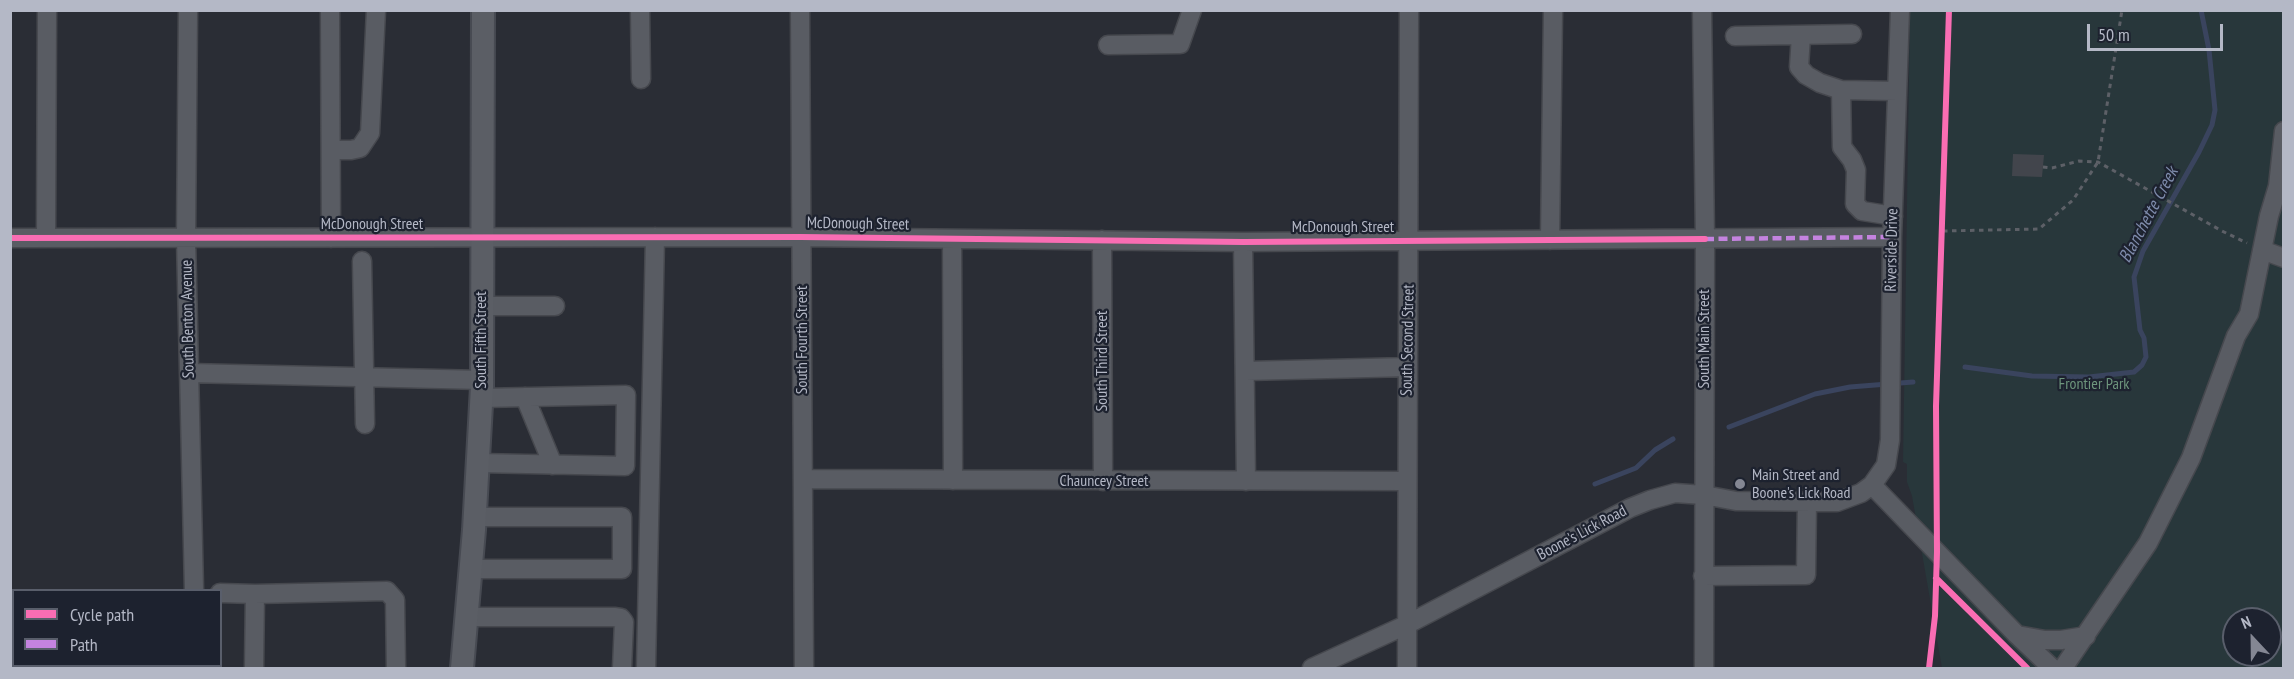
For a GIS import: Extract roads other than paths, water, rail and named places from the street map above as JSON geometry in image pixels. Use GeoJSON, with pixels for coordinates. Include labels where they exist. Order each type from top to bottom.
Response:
{"type":"FeatureCollection","features":[{"type":"Feature","properties":{"kind":"main road","name":"South Fifth Street"},"geometry":{"type":"LineString","coordinates":[[462,669],[475,517],[481,389],[483,10]]}},
{"type":"Feature","properties":{"kind":"street"},"geometry":{"type":"LineString","coordinates":[[46,238],[47,10]]}},
{"type":"Feature","properties":{"kind":"street","name":"South Benton Avenue"},"geometry":{"type":"LineString","coordinates":[[188,10],[186,238],[194,589]]}},
{"type":"Feature","properties":{"kind":"street"},"geometry":{"type":"LineString","coordinates":[[330,10],[331,238]]}},
{"type":"Feature","properties":{"kind":"street"},"geometry":{"type":"LineString","coordinates":[[331,150],[360,148],[370,133],[376,10]]}},
{"type":"Feature","properties":{"kind":"street"},"geometry":{"type":"LineString","coordinates":[[640,10],[641,79]]}},
{"type":"Feature","properties":{"kind":"street","name":"South Fourth Street"},"geometry":{"type":"LineString","coordinates":[[800,10],[804,669]]}},
{"type":"Feature","properties":{"kind":"street"},"geometry":{"type":"LineString","coordinates":[[1108,45],[1180,44],[1192,10]]}},
{"type":"Feature","properties":{"kind":"street","name":"South Second Street"},"geometry":{"type":"LineString","coordinates":[[1407,669],[1409,10]]}},
{"type":"Feature","properties":{"kind":"street"},"geometry":{"type":"LineString","coordinates":[[1550,240],[1553,10]]}},
{"type":"Feature","properties":{"kind":"street","name":"South Main Street"},"geometry":{"type":"LineString","coordinates":[[1702,10],[1705,238],[1704,669]]}},
{"type":"Feature","properties":{"kind":"street","name":"Riverside Drive"},"geometry":{"type":"LineString","coordinates":[[1872,485],[1886,465],[1890,430],[1892,237],[1900,10]]}},
{"type":"Feature","properties":{"kind":"street"},"geometry":{"type":"LineString","coordinates":[[1735,36],[1852,34]]}},
{"type":"Feature","properties":{"kind":"street"},"geometry":{"type":"LineString","coordinates":[[1801,35],[1799,67],[1806,75],[1820,83],[1841,90],[1897,91]]}},
{"type":"Feature","properties":{"kind":"street"},"geometry":{"type":"LineString","coordinates":[[1841,90],[1842,147],[1856,170],[1855,204],[1862,211],[1893,216]]}},
{"type":"Feature","properties":{"kind":"street"},"geometry":{"type":"LineString","coordinates":[[2063,669],[2148,543],[2179,484],[2210,410],[2236,336],[2249,315],[2262,250],[2281,182],[2283,130]]}},
{"type":"Feature","properties":{"kind":"street"},"geometry":{"type":"LineString","coordinates":[[646,669],[655,237]]}},
{"type":"Feature","properties":{"kind":"street","name":"McDonough Street"},"geometry":{"type":"LineString","coordinates":[[10,238],[801,237],[1243,242],[1892,237]]}},
{"type":"Feature","properties":{"kind":"street"},"geometry":{"type":"LineString","coordinates":[[952,239],[953,480]]}},
{"type":"Feature","properties":{"kind":"street","name":"South Third Street"},"geometry":{"type":"LineString","coordinates":[[1102,240],[1103,481]]}},
{"type":"Feature","properties":{"kind":"street"},"geometry":{"type":"LineString","coordinates":[[1243,242],[1246,481]]}},
{"type":"Feature","properties":{"kind":"street"},"geometry":{"type":"LineString","coordinates":[[2262,250],[2283,258]]}},
{"type":"Feature","properties":{"kind":"street"},"geometry":{"type":"LineString","coordinates":[[362,261],[365,424]]}},
{"type":"Feature","properties":{"kind":"street"},"geometry":{"type":"LineString","coordinates":[[481,306],[555,306]]}},
{"type":"Feature","properties":{"kind":"street"},"geometry":{"type":"LineString","coordinates":[[1246,371],[1408,367]]}},
{"type":"Feature","properties":{"kind":"street"},"geometry":{"type":"LineString","coordinates":[[189,373],[363,377],[481,389],[525,397],[626,395],[625,466],[478,463]]}},
{"type":"Feature","properties":{"kind":"street"},"geometry":{"type":"LineString","coordinates":[[525,397],[553,465]]}},
{"type":"Feature","properties":{"kind":"street","name":"Chauncey Street"},"geometry":{"type":"LineString","coordinates":[[803,479],[1406,481]]}},
{"type":"Feature","properties":{"kind":"street"},"geometry":{"type":"LineString","coordinates":[[1872,485],[2052,669]]}},
{"type":"Feature","properties":{"kind":"street","name":"Boone's Lick Road"},"geometry":{"type":"LineString","coordinates":[[1312,669],[1406,625],[1630,508],[1675,493],[1736,501],[1837,502],[1848,499],[1872,485]]}},
{"type":"Feature","properties":{"kind":"street"},"geometry":{"type":"LineString","coordinates":[[1703,576],[1806,575],[1808,501]]}},
{"type":"Feature","properties":{"kind":"street"},"geometry":{"type":"LineString","coordinates":[[471,569],[622,569],[622,517],[475,517]]}},
{"type":"Feature","properties":{"kind":"street"},"geometry":{"type":"LineString","coordinates":[[222,593],[383,591],[391,594],[395,600],[396,669]]}},
{"type":"Feature","properties":{"kind":"street"},"geometry":{"type":"LineString","coordinates":[[254,669],[255,594]]}},
{"type":"Feature","properties":{"kind":"street"},"geometry":{"type":"LineString","coordinates":[[467,617],[621,618],[624,622],[622,669]]}},
{"type":"Feature","properties":{"kind":"street"},"geometry":{"type":"LineString","coordinates":[[2016,634],[2045,640],[2086,636]]}},
{"type":"Feature","properties":{"kind":"waterway","name":"Blanchette Creek"},"geometry":{"type":"LineString","coordinates":[[1965,367],[2032,376],[2089,377],[2134,372],[2142,365],[2146,357],[2144,338],[2140,330],[2134,277],[2143,251],[2199,152],[2212,125],[2215,110],[2209,50],[2201,10]]}},
{"type":"Feature","properties":{"kind":"waterway","name":"Blanchette Creek"},"geometry":{"type":"LineString","coordinates":[[1729,427],[1815,394],[1850,387],[1913,382]]}},
{"type":"Feature","properties":{"kind":"waterway"},"geometry":{"type":"LineString","coordinates":[[1595,484],[1636,468],[1655,450],[1673,439]]}},
{"type":"Feature","properties":{"kind":"place","name":"Main Street and Boone's Lick Road"},"geometry":{"type":"Point","coordinates":[1740,484]}},
{"type":"Feature","properties":{"kind":"park label","name":"Frontier Park"},"geometry":{"type":"Point","coordinates":[2094,384]}}]}
